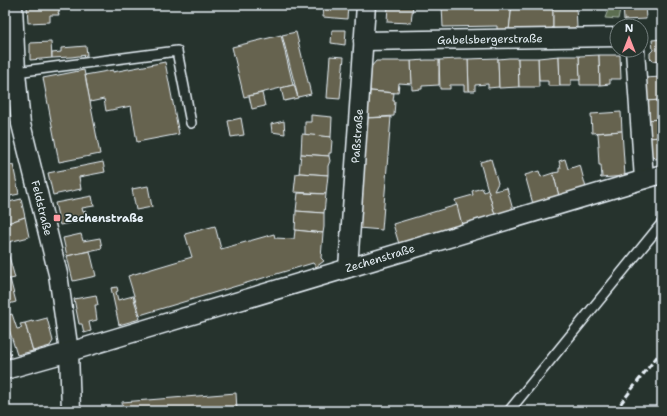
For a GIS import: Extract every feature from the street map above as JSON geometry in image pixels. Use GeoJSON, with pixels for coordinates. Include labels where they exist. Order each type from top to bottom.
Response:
{"type":"FeatureCollection","features":[{"type":"Feature","properties":{"kind":"street","name":"Feldstraße"},"geometry":{"type":"LineString","coordinates":[[13,5],[16,72],[21,124],[58,274],[69,352],[71,411]]}},
{"type":"Feature","properties":{"kind":"street","name":"Paßstraße"},"geometry":{"type":"LineString","coordinates":[[348,268],[366,5]]}},
{"type":"Feature","properties":{"kind":"street","name":"Gabelsbergerstraße"},"geometry":{"type":"LineString","coordinates":[[363,41],[609,37]]}},
{"type":"Feature","properties":{"kind":"street"},"geometry":{"type":"LineString","coordinates":[[636,58],[644,179]]}},
{"type":"Feature","properties":{"kind":"street","name":"Zechenstraße"},"geometry":{"type":"LineString","coordinates":[[5,370],[662,174]]}},
{"type":"Feature","properties":{"kind":"lane"},"geometry":{"type":"LineString","coordinates":[[16,72],[177,51],[191,123]]}},
{"type":"Feature","properties":{"kind":"lane"},"geometry":{"type":"LineString","coordinates":[[509,411],[662,223]]}},
{"type":"Feature","properties":{"kind":"green space"},"geometry":{"type":"Polygon","coordinates":[[[610,5],[621,5],[618,18],[605,18],[610,5]]]}},
{"type":"Feature","properties":{"kind":"building"},"geometry":{"type":"Polygon","coordinates":[[[27,5],[59,5],[59,15],[50,15],[50,22],[28,23],[27,5]]]}},
{"type":"Feature","properties":{"kind":"building"},"geometry":{"type":"Polygon","coordinates":[[[324,5],[348,5],[347,19],[323,17],[324,5]]]}},
{"type":"Feature","properties":{"kind":"building"},"geometry":{"type":"Polygon","coordinates":[[[388,5],[413,5],[411,23],[387,22],[388,5]]]}},
{"type":"Feature","properties":{"kind":"building"},"geometry":{"type":"Polygon","coordinates":[[[442,5],[512,5],[509,30],[497,31],[497,26],[443,27],[442,5]]]}},
{"type":"Feature","properties":{"kind":"building"},"geometry":{"type":"Polygon","coordinates":[[[512,5],[553,5],[553,29],[509,30],[512,5]]]}},
{"type":"Feature","properties":{"kind":"building"},"geometry":{"type":"Polygon","coordinates":[[[553,5],[576,5],[577,28],[553,29],[553,5]]]}},
{"type":"Feature","properties":{"kind":"building"},"geometry":{"type":"Polygon","coordinates":[[[623,5],[645,5],[646,18],[624,18],[623,5]]]}},
{"type":"Feature","properties":{"kind":"building"},"geometry":{"type":"Polygon","coordinates":[[[332,30],[346,30],[345,45],[331,43],[332,30]]]}},
{"type":"Feature","properties":{"kind":"building"},"geometry":{"type":"Polygon","coordinates":[[[296,32],[311,94],[298,97],[282,35],[296,32]]]}},
{"type":"Feature","properties":{"kind":"building"},"geometry":{"type":"Polygon","coordinates":[[[281,35],[293,85],[244,97],[232,47],[281,35]]]}},
{"type":"Feature","properties":{"kind":"building"},"geometry":{"type":"Polygon","coordinates":[[[662,39],[662,60],[653,61],[650,58],[650,53],[653,50],[652,40],[662,39]]]}},
{"type":"Feature","properties":{"kind":"building"},"geometry":{"type":"Polygon","coordinates":[[[51,42],[52,58],[30,60],[30,43],[51,42]]]}},
{"type":"Feature","properties":{"kind":"building"},"geometry":{"type":"Polygon","coordinates":[[[86,46],[87,55],[52,58],[52,53],[61,52],[61,48],[86,46]]]}},
{"type":"Feature","properties":{"kind":"building"},"geometry":{"type":"Polygon","coordinates":[[[599,55],[600,85],[580,85],[579,56],[599,55]]]}},
{"type":"Feature","properties":{"kind":"building"},"geometry":{"type":"Polygon","coordinates":[[[599,55],[609,55],[609,58],[620,58],[621,79],[610,79],[610,84],[600,85],[599,55]]]}},
{"type":"Feature","properties":{"kind":"building"},"geometry":{"type":"Polygon","coordinates":[[[330,56],[344,57],[340,99],[327,98],[330,56]]]}},
{"type":"Feature","properties":{"kind":"building"},"geometry":{"type":"Polygon","coordinates":[[[559,56],[560,86],[548,86],[548,81],[539,81],[538,58],[559,56]]]}},
{"type":"Feature","properties":{"kind":"building"},"geometry":{"type":"Polygon","coordinates":[[[559,56],[579,56],[580,80],[571,80],[571,86],[560,86],[559,56]]]}},
{"type":"Feature","properties":{"kind":"building"},"geometry":{"type":"Polygon","coordinates":[[[498,58],[499,87],[488,88],[488,84],[475,85],[475,91],[469,91],[468,59],[498,58]]]}},
{"type":"Feature","properties":{"kind":"building"},"geometry":{"type":"Polygon","coordinates":[[[518,58],[519,87],[499,88],[498,59],[518,58]]]}},
{"type":"Feature","properties":{"kind":"building"},"geometry":{"type":"Polygon","coordinates":[[[518,58],[538,58],[539,87],[519,87],[518,58]]]}},
{"type":"Feature","properties":{"kind":"building"},"geometry":{"type":"Polygon","coordinates":[[[468,59],[469,91],[464,91],[464,85],[450,85],[450,89],[440,89],[439,60],[468,59]]]}},
{"type":"Feature","properties":{"kind":"building"},"geometry":{"type":"Polygon","coordinates":[[[439,60],[439,85],[422,86],[422,89],[412,90],[411,61],[439,60]]]}},
{"type":"Feature","properties":{"kind":"building"},"geometry":{"type":"Polygon","coordinates":[[[376,61],[411,61],[412,84],[399,83],[398,93],[370,91],[371,67],[376,61]]]}},
{"type":"Feature","properties":{"kind":"building"},"geometry":{"type":"Polygon","coordinates":[[[165,62],[179,134],[137,142],[131,106],[106,111],[104,99],[90,102],[85,75],[113,70],[113,72],[165,62]]]}},
{"type":"Feature","properties":{"kind":"building"},"geometry":{"type":"Polygon","coordinates":[[[84,70],[100,154],[59,162],[43,78],[84,70]]]}},
{"type":"Feature","properties":{"kind":"building"},"geometry":{"type":"Polygon","coordinates":[[[662,77],[662,100],[645,101],[644,78],[662,77]]]}},
{"type":"Feature","properties":{"kind":"building"},"geometry":{"type":"Polygon","coordinates":[[[294,85],[298,98],[284,101],[281,88],[294,85]]]}},
{"type":"Feature","properties":{"kind":"building"},"geometry":{"type":"Polygon","coordinates":[[[370,91],[394,93],[394,116],[367,118],[370,91]]]}},
{"type":"Feature","properties":{"kind":"building"},"geometry":{"type":"Polygon","coordinates":[[[262,93],[265,106],[252,109],[249,96],[262,93]]]}},
{"type":"Feature","properties":{"kind":"building"},"geometry":{"type":"Polygon","coordinates":[[[662,100],[662,119],[647,120],[645,101],[662,100]]]}},
{"type":"Feature","properties":{"kind":"building"},"geometry":{"type":"Polygon","coordinates":[[[621,112],[622,131],[592,133],[591,114],[621,112]]]}},
{"type":"Feature","properties":{"kind":"building"},"geometry":{"type":"Polygon","coordinates":[[[311,115],[332,117],[331,137],[305,135],[305,122],[311,122],[311,115]]]}},
{"type":"Feature","properties":{"kind":"building"},"geometry":{"type":"Polygon","coordinates":[[[391,117],[382,230],[358,228],[367,118],[391,117]]]}},
{"type":"Feature","properties":{"kind":"building"},"geometry":{"type":"Polygon","coordinates":[[[241,118],[244,135],[231,137],[228,121],[241,118]]]}},
{"type":"Feature","properties":{"kind":"building"},"geometry":{"type":"Polygon","coordinates":[[[662,119],[662,137],[647,138],[647,120],[662,119]]]}},
{"type":"Feature","properties":{"kind":"building"},"geometry":{"type":"Polygon","coordinates":[[[284,121],[285,134],[272,132],[271,124],[284,121]]]}},
{"type":"Feature","properties":{"kind":"building"},"geometry":{"type":"Polygon","coordinates":[[[622,131],[625,176],[601,178],[597,133],[622,131]]]}},
{"type":"Feature","properties":{"kind":"building"},"geometry":{"type":"Polygon","coordinates":[[[302,134],[331,137],[331,153],[329,153],[329,156],[301,154],[302,134]]]}},
{"type":"Feature","properties":{"kind":"building"},"geometry":{"type":"Polygon","coordinates":[[[662,137],[662,158],[655,159],[649,153],[647,138],[662,137]]]}},
{"type":"Feature","properties":{"kind":"building"},"geometry":{"type":"Polygon","coordinates":[[[301,154],[329,156],[330,161],[328,166],[328,175],[299,173],[301,154]]]}},
{"type":"Feature","properties":{"kind":"building"},"geometry":{"type":"Polygon","coordinates":[[[491,159],[498,183],[494,191],[507,188],[513,210],[495,215],[480,162],[491,159]]]}},
{"type":"Feature","properties":{"kind":"building"},"geometry":{"type":"Polygon","coordinates":[[[565,159],[568,169],[580,165],[586,188],[559,196],[553,173],[559,172],[559,168],[561,168],[559,161],[565,159]]]}},
{"type":"Feature","properties":{"kind":"building"},"geometry":{"type":"Polygon","coordinates":[[[103,162],[105,172],[79,177],[81,189],[53,195],[48,173],[103,162]]]}},
{"type":"Feature","properties":{"kind":"building"},"geometry":{"type":"Polygon","coordinates":[[[13,165],[19,194],[5,197],[5,167],[13,165]]]}},
{"type":"Feature","properties":{"kind":"building"},"geometry":{"type":"Polygon","coordinates":[[[539,171],[541,177],[553,173],[559,196],[533,204],[525,175],[539,171]]]}},
{"type":"Feature","properties":{"kind":"building"},"geometry":{"type":"Polygon","coordinates":[[[296,174],[328,175],[326,194],[294,192],[296,174]]]}},
{"type":"Feature","properties":{"kind":"building"},"geometry":{"type":"Polygon","coordinates":[[[148,186],[152,207],[136,210],[132,189],[148,186]]]}},
{"type":"Feature","properties":{"kind":"building"},"geometry":{"type":"Polygon","coordinates":[[[482,188],[484,192],[488,190],[495,215],[462,225],[455,200],[473,195],[472,191],[482,188]]]}},
{"type":"Feature","properties":{"kind":"building"},"geometry":{"type":"Polygon","coordinates":[[[298,193],[326,194],[324,213],[296,211],[298,193]]]}},
{"type":"Feature","properties":{"kind":"building"},"geometry":{"type":"Polygon","coordinates":[[[92,196],[94,206],[82,208],[83,212],[86,211],[87,215],[90,215],[91,219],[60,225],[55,203],[92,196]]]}},
{"type":"Feature","properties":{"kind":"building"},"geometry":{"type":"Polygon","coordinates":[[[21,199],[25,217],[5,224],[5,203],[21,199]]]}},
{"type":"Feature","properties":{"kind":"building"},"geometry":{"type":"Polygon","coordinates":[[[457,205],[462,225],[399,244],[393,224],[457,205]]]}},
{"type":"Feature","properties":{"kind":"building"},"geometry":{"type":"Polygon","coordinates":[[[296,211],[324,213],[323,233],[295,230],[296,211]]]}},
{"type":"Feature","properties":{"kind":"building"},"geometry":{"type":"Polygon","coordinates":[[[25,217],[29,237],[5,243],[5,224],[25,217]]]}},
{"type":"Feature","properties":{"kind":"building"},"geometry":{"type":"Polygon","coordinates":[[[215,226],[221,249],[274,234],[275,238],[294,239],[295,230],[323,233],[321,258],[324,261],[316,267],[313,263],[140,315],[128,276],[192,257],[185,234],[215,226]]]}},
{"type":"Feature","properties":{"kind":"building"},"geometry":{"type":"Polygon","coordinates":[[[81,234],[83,241],[100,238],[102,248],[67,256],[63,238],[81,234]]]}},
{"type":"Feature","properties":{"kind":"building"},"geometry":{"type":"Polygon","coordinates":[[[5,249],[7,249],[15,278],[5,280],[5,249]]]}},
{"type":"Feature","properties":{"kind":"building"},"geometry":{"type":"Polygon","coordinates":[[[90,251],[96,276],[73,281],[67,256],[90,251]]]}},
{"type":"Feature","properties":{"kind":"building"},"geometry":{"type":"Polygon","coordinates":[[[10,279],[16,302],[5,305],[5,280],[10,279]]]}},
{"type":"Feature","properties":{"kind":"building"},"geometry":{"type":"Polygon","coordinates":[[[117,287],[118,291],[116,292],[118,300],[133,296],[140,319],[119,325],[111,288],[117,287]]]}},
{"type":"Feature","properties":{"kind":"building"},"geometry":{"type":"Polygon","coordinates":[[[96,295],[98,305],[95,305],[97,320],[89,322],[91,331],[84,333],[82,324],[79,324],[74,299],[96,295]]]}},
{"type":"Feature","properties":{"kind":"building"},"geometry":{"type":"Polygon","coordinates":[[[12,314],[17,329],[22,328],[20,324],[25,323],[33,351],[17,355],[5,316],[12,314]]]}},
{"type":"Feature","properties":{"kind":"building"},"geometry":{"type":"Polygon","coordinates":[[[47,318],[53,341],[50,346],[33,351],[25,323],[47,318]]]}},
{"type":"Feature","properties":{"kind":"building"},"geometry":{"type":"Polygon","coordinates":[[[5,337],[11,357],[5,359],[5,337]]]}},
{"type":"Feature","properties":{"kind":"building"},"geometry":{"type":"Polygon","coordinates":[[[236,393],[237,411],[123,411],[122,402],[236,393]]]}},
{"type":"Feature","properties":{"kind":"railway"},"geometry":{"type":"LineString","coordinates":[[615,411],[662,350]]}},
{"type":"Feature","properties":{"kind":"place","name":"Zechenstraße"},"geometry":{"type":"Point","coordinates":[57,218]}}]}
